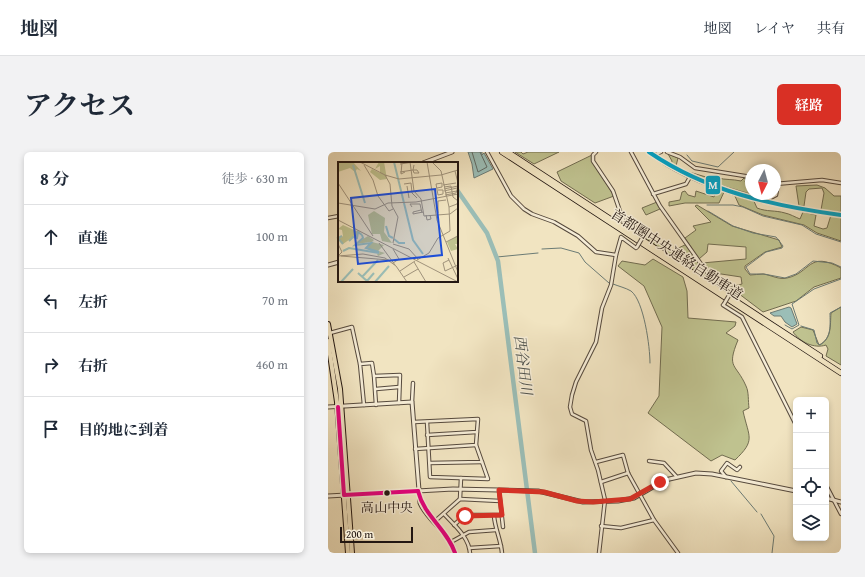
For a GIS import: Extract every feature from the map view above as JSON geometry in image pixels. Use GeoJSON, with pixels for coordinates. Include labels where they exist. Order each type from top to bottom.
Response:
{"type":"FeatureCollection","features":[{"type":"Feature","properties":{"kind":"highway","name":"首都圏中央連絡自動車道"},"geometry":{"type":"LineString","coordinates":[[502,152],[841,372]]}},
{"type":"Feature","properties":{"kind":"highway","name":"首都圏中央連絡自動車道"},"geometry":{"type":"LineString","coordinates":[[508,152],[841,372]]}},
{"type":"Feature","properties":{"kind":"main road"},"geometry":{"type":"LineString","coordinates":[[328,324],[337,367],[346,495],[348,553]]}},
{"type":"Feature","properties":{"kind":"main road"},"geometry":{"type":"LineString","coordinates":[[328,341],[340,407]]}},
{"type":"Feature","properties":{"kind":"main road"},"geometry":{"type":"LineString","coordinates":[[346,495],[352,553]]}},
{"type":"Feature","properties":{"kind":"street"},"geometry":{"type":"LineString","coordinates":[[426,162],[452,152]]}},
{"type":"Feature","properties":{"kind":"street"},"geometry":{"type":"LineString","coordinates":[[487,152],[511,196],[524,209],[532,214],[554,222],[578,236],[596,252],[616,256]]}},
{"type":"Feature","properties":{"kind":"street"},"geometry":{"type":"LineString","coordinates":[[596,152],[593,155],[593,161],[613,191],[623,220],[645,234],[636,248],[621,237],[611,285],[602,308],[596,342],[576,382],[570,408],[572,414],[586,421],[591,450],[596,462],[605,501],[599,553]]}},
{"type":"Feature","properties":{"kind":"street"},"geometry":{"type":"LineString","coordinates":[[631,152],[662,210],[706,271],[710,276],[732,290],[723,305],[742,317],[793,420]]}},
{"type":"Feature","properties":{"kind":"street"},"geometry":{"type":"LineString","coordinates":[[649,152],[672,169],[726,190],[805,211],[841,215]]}},
{"type":"Feature","properties":{"kind":"street"},"geometry":{"type":"LineString","coordinates":[[653,155],[661,152]]}},
{"type":"Feature","properties":{"kind":"street"},"geometry":{"type":"LineString","coordinates":[[667,152],[680,156],[695,168],[745,176]]}},
{"type":"Feature","properties":{"kind":"street"},"geometry":{"type":"LineString","coordinates":[[653,194],[686,184],[690,177]]}},
{"type":"Feature","properties":{"kind":"street"},"geometry":{"type":"LineString","coordinates":[[781,183],[814,180],[841,183]]}},
{"type":"Feature","properties":{"kind":"street"},"geometry":{"type":"LineString","coordinates":[[328,218],[338,216]]}},
{"type":"Feature","properties":{"kind":"street"},"geometry":{"type":"LineString","coordinates":[[328,265],[338,262]]}},
{"type":"Feature","properties":{"kind":"street"},"geometry":{"type":"LineString","coordinates":[[330,333],[352,327],[360,364],[364,405]]}},
{"type":"Feature","properties":{"kind":"street"},"geometry":{"type":"LineString","coordinates":[[360,364],[372,363],[376,389],[376,405]]}},
{"type":"Feature","properties":{"kind":"street"},"geometry":{"type":"LineString","coordinates":[[374,376],[400,375],[399,403]]}},
{"type":"Feature","properties":{"kind":"street"},"geometry":{"type":"LineString","coordinates":[[413,383],[412,402],[418,491],[424,510],[451,542],[455,553]]}},
{"type":"Feature","properties":{"kind":"street"},"geometry":{"type":"LineString","coordinates":[[376,389],[399,387]]}},
{"type":"Feature","properties":{"kind":"street"},"geometry":{"type":"LineString","coordinates":[[328,407],[412,402]]}},
{"type":"Feature","properties":{"kind":"street"},"geometry":{"type":"LineString","coordinates":[[414,422],[478,418],[476,445],[488,479],[430,477],[426,422]]}},
{"type":"Feature","properties":{"kind":"street"},"geometry":{"type":"LineString","coordinates":[[427,435],[477,432]]}},
{"type":"Feature","properties":{"kind":"street"},"geometry":{"type":"LineString","coordinates":[[415,449],[476,445]]}},
{"type":"Feature","properties":{"kind":"street"},"geometry":{"type":"LineString","coordinates":[[596,462],[623,455],[628,473],[641,494],[654,520],[678,553]]}},
{"type":"Feature","properties":{"kind":"street"},"geometry":{"type":"LineString","coordinates":[[649,461],[656,461],[667,465],[676,476]]}},
{"type":"Feature","properties":{"kind":"street"},"geometry":{"type":"LineString","coordinates":[[429,463],[482,462]]}},
{"type":"Feature","properties":{"kind":"street"},"geometry":{"type":"LineString","coordinates":[[726,476],[721,471],[727,463],[737,470],[740,467]]}},
{"type":"Feature","properties":{"kind":"street"},"geometry":{"type":"LineString","coordinates":[[601,482],[628,473]]}},
{"type":"Feature","properties":{"kind":"street"},"geometry":{"type":"LineString","coordinates":[[328,496],[460,489],[547,492],[583,502],[627,500],[641,494],[660,482],[676,476],[696,473],[726,476],[793,490]]}},
{"type":"Feature","properties":{"kind":"street"},"geometry":{"type":"LineString","coordinates":[[460,499],[461,478]]}},
{"type":"Feature","properties":{"kind":"street"},"geometry":{"type":"LineString","coordinates":[[499,490],[503,527]]}},
{"type":"Feature","properties":{"kind":"street"},"geometry":{"type":"LineString","coordinates":[[829,491],[841,514]]}},
{"type":"Feature","properties":{"kind":"street"},"geometry":{"type":"LineString","coordinates":[[434,522],[460,499],[500,501]]}},
{"type":"Feature","properties":{"kind":"street"},"geometry":{"type":"LineString","coordinates":[[829,499],[841,502]]}},
{"type":"Feature","properties":{"kind":"street"},"geometry":{"type":"LineString","coordinates":[[444,514],[463,535],[470,553]]}},
{"type":"Feature","properties":{"kind":"street"},"geometry":{"type":"LineString","coordinates":[[454,525],[465,516],[502,515]]}},
{"type":"Feature","properties":{"kind":"street"},"geometry":{"type":"LineString","coordinates":[[494,516],[502,553]]}},
{"type":"Feature","properties":{"kind":"street"},"geometry":{"type":"LineString","coordinates":[[601,526],[621,528],[654,520]]}},
{"type":"Feature","properties":{"kind":"street"},"geometry":{"type":"LineString","coordinates":[[451,542],[468,532],[496,530]]}},
{"type":"Feature","properties":{"kind":"street"},"geometry":{"type":"LineString","coordinates":[[469,548],[501,546]]}},
{"type":"Feature","properties":{"kind":"green space"},"geometry":{"type":"Polygon","coordinates":[[[515,152],[521,152],[523,154],[528,152],[559,152],[534,164],[515,152]]]}},
{"type":"Feature","properties":{"kind":"green space"},"geometry":{"type":"Polygon","coordinates":[[[668,154],[678,158],[676,166],[689,172],[716,180],[718,178],[741,181],[744,178],[745,192],[705,180],[671,165],[672,161],[668,154]]]}},
{"type":"Feature","properties":{"kind":"green space"},"geometry":{"type":"Polygon","coordinates":[[[592,155],[592,161],[614,196],[595,203],[561,181],[557,172],[592,155]]]}},
{"type":"Feature","properties":{"kind":"green space"},"geometry":{"type":"Polygon","coordinates":[[[817,185],[825,188],[834,196],[841,196],[841,212],[821,210],[824,193],[822,188],[809,189],[806,192],[804,206],[799,206],[796,186],[817,185]]]}},
{"type":"Feature","properties":{"kind":"green space"},"geometry":{"type":"Polygon","coordinates":[[[716,189],[724,192],[719,203],[685,203],[669,206],[669,202],[680,200],[682,192],[685,191],[688,195],[695,197],[696,191],[714,197],[716,189]]]}},
{"type":"Feature","properties":{"kind":"green space"},"geometry":{"type":"Polygon","coordinates":[[[734,194],[745,197],[745,200],[753,200],[757,208],[768,211],[789,214],[800,219],[803,212],[816,215],[814,226],[823,229],[827,228],[831,215],[841,216],[841,241],[817,233],[804,225],[763,215],[739,205],[734,194]]]}},
{"type":"Feature","properties":{"kind":"green space"},"geometry":{"type":"Polygon","coordinates":[[[657,202],[660,209],[646,215],[642,208],[657,202]]]}},
{"type":"Feature","properties":{"kind":"green space"},"geometry":{"type":"Polygon","coordinates":[[[697,205],[732,226],[779,240],[782,247],[765,252],[745,266],[745,269],[750,275],[763,274],[778,278],[787,278],[801,272],[811,264],[822,261],[841,268],[841,278],[814,287],[796,301],[763,312],[730,287],[742,284],[741,277],[708,272],[702,263],[746,259],[746,247],[708,244],[707,252],[699,259],[685,238],[696,230],[693,226],[711,222],[695,206],[697,205]]]}},
{"type":"Feature","properties":{"kind":"green space"},"geometry":{"type":"Polygon","coordinates":[[[647,235],[672,251],[687,244],[704,271],[724,287],[722,290],[645,238],[647,235]]]}},
{"type":"Feature","properties":{"kind":"green space"},"geometry":{"type":"Polygon","coordinates":[[[653,259],[683,277],[687,291],[688,318],[736,322],[735,326],[726,333],[738,340],[734,349],[733,361],[748,391],[749,408],[743,411],[749,438],[746,448],[735,460],[722,455],[711,461],[648,413],[659,396],[662,327],[644,286],[618,266],[622,261],[645,265],[653,259]]]}},
{"type":"Feature","properties":{"kind":"green space"},"geometry":{"type":"Polygon","coordinates":[[[841,307],[841,365],[826,356],[828,349],[826,345],[817,346],[808,344],[799,339],[793,332],[801,327],[813,330],[819,345],[826,339],[830,332],[831,313],[841,307]]]}},
{"type":"Feature","properties":{"kind":"water"},"geometry":{"type":"Polygon","coordinates":[[[468,152],[482,152],[482,155],[484,153],[493,169],[474,178],[468,152]]]}},
{"type":"Feature","properties":{"kind":"water"},"geometry":{"type":"Polygon","coordinates":[[[789,307],[791,308],[797,324],[792,327],[785,322],[781,316],[774,316],[770,313],[789,307]]]}},
{"type":"Feature","properties":{"kind":"waterway"},"geometry":{"type":"LineString","coordinates":[[687,155],[692,161],[718,167],[734,152]]}},
{"type":"Feature","properties":{"kind":"waterway","name":"西谷田川"},"geometry":{"type":"LineString","coordinates":[[458,191],[487,233],[498,261],[535,553]]}},
{"type":"Feature","properties":{"kind":"waterway"},"geometry":{"type":"LineString","coordinates":[[707,205],[733,205],[743,207],[763,216],[802,225],[816,234],[841,242]]}},
{"type":"Feature","properties":{"kind":"waterway"},"geometry":{"type":"LineString","coordinates":[[708,211],[733,226],[753,233],[776,237],[783,246],[782,248],[766,252],[746,267],[750,274],[764,274],[785,278],[796,274],[813,261],[832,263],[841,267]]}},
{"type":"Feature","properties":{"kind":"waterway"},"geometry":{"type":"LineString","coordinates":[[542,249],[561,248],[579,253],[585,262],[609,283]]}},
{"type":"Feature","properties":{"kind":"waterway"},"geometry":{"type":"LineString","coordinates":[[497,257],[538,253]]}},
{"type":"Feature","properties":{"kind":"waterway"},"geometry":{"type":"LineString","coordinates":[[785,325],[792,329],[799,325],[792,304],[814,289],[841,279]]}},
{"type":"Feature","properties":{"kind":"waterway"},"geometry":{"type":"LineString","coordinates":[[613,284],[631,291],[636,296],[643,314],[649,346],[650,363]]}},
{"type":"Feature","properties":{"kind":"waterway"},"geometry":{"type":"LineString","coordinates":[[801,326],[814,330],[817,343],[820,345],[824,342],[828,335],[830,313],[841,307]]}},
{"type":"Feature","properties":{"kind":"waterway"},"geometry":{"type":"LineString","coordinates":[[731,481],[757,512]]}},
{"type":"Feature","properties":{"kind":"waterway"},"geometry":{"type":"LineString","coordinates":[[761,514],[774,536],[772,553]]}},
{"type":"Feature","properties":{"kind":"transit line","name":"M"},"geometry":{"type":"LineString","coordinates":[[649,152],[671,166],[693,177],[741,195],[790,207],[841,215]]}},
{"type":"Feature","properties":{"kind":"transit line"},"geometry":{"type":"LineString","coordinates":[[338,407],[344,495],[418,491]]}},
{"type":"Feature","properties":{"kind":"transit line"},"geometry":{"type":"LineString","coordinates":[[418,491],[425,508],[447,537],[455,553]]}},
{"type":"Feature","properties":{"kind":"place","name":"高山中央"},"geometry":{"type":"Point","coordinates":[387,493]}},
{"type":"Feature","properties":{"kind":"route"},"geometry":{"type":"LineString","coordinates":[[465,516],[502,515],[499,490],[544,492],[577,501],[593,502],[627,500],[637,496],[660,482]]}}]}
